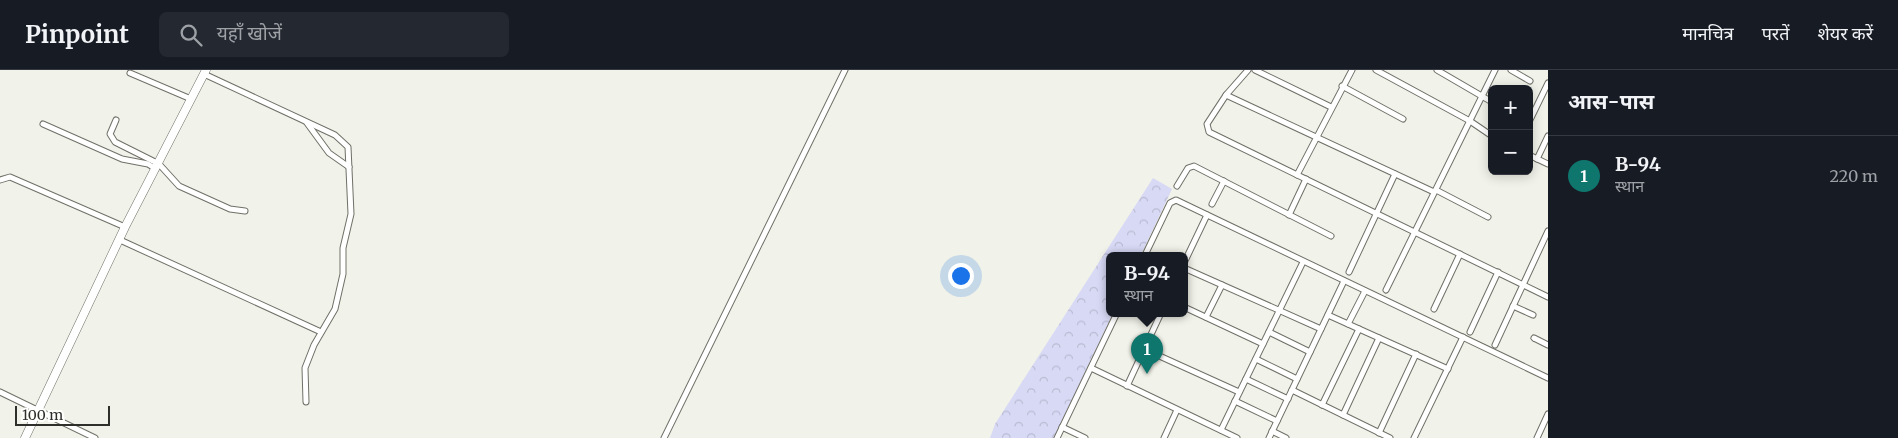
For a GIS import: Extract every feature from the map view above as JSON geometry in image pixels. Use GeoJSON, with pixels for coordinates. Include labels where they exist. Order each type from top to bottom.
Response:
{"type":"FeatureCollection","features":[{"type":"Feature","properties":{"kind":"street"},"geometry":{"type":"LineString","coordinates":[[664,438],[845,70]]}},
{"type":"Feature","properties":{"kind":"street"},"geometry":{"type":"LineString","coordinates":[[1248,70],[1226,95],[1207,124],[1206,130],[1548,296]]}},
{"type":"Feature","properties":{"kind":"street"},"geometry":{"type":"LineString","coordinates":[[1255,70],[1331,107]]}},
{"type":"Feature","properties":{"kind":"street"},"geometry":{"type":"LineString","coordinates":[[1297,175],[1352,70]]}},
{"type":"Feature","properties":{"kind":"street"},"geometry":{"type":"LineString","coordinates":[[1376,70],[1470,121],[1488,133]]}},
{"type":"Feature","properties":{"kind":"street"},"geometry":{"type":"LineString","coordinates":[[1437,70],[1488,100]]}},
{"type":"Feature","properties":{"kind":"street"},"geometry":{"type":"LineString","coordinates":[[1386,290],[1495,70]]}},
{"type":"Feature","properties":{"kind":"street"},"geometry":{"type":"LineString","coordinates":[[1511,70],[1530,82]]}},
{"type":"Feature","properties":{"kind":"street"},"geometry":{"type":"LineString","coordinates":[[25,438],[125,227],[205,72],[344,141],[349,152],[351,220],[343,248],[343,274],[335,309],[321,332],[304,372],[307,392],[306,402]]}},
{"type":"Feature","properties":{"kind":"street"},"geometry":{"type":"LineString","coordinates":[[130,73],[192,99]]}},
{"type":"Feature","properties":{"kind":"street"},"geometry":{"type":"LineString","coordinates":[[1533,114],[1548,83]]}},
{"type":"Feature","properties":{"kind":"street"},"geometry":{"type":"LineString","coordinates":[[1342,86],[1403,119]]}},
{"type":"Feature","properties":{"kind":"street"},"geometry":{"type":"LineString","coordinates":[[1226,95],[1488,217]]}},
{"type":"Feature","properties":{"kind":"street"},"geometry":{"type":"LineString","coordinates":[[116,120],[110,134],[113,141],[157,167],[179,186],[230,209],[245,211]]}},
{"type":"Feature","properties":{"kind":"street"},"geometry":{"type":"LineString","coordinates":[[307,122],[329,153],[349,167]]}},
{"type":"Feature","properties":{"kind":"street"},"geometry":{"type":"LineString","coordinates":[[42,124],[122,159],[157,167]]}},
{"type":"Feature","properties":{"kind":"street"},"geometry":{"type":"LineString","coordinates":[[1537,159],[1548,136]]}},
{"type":"Feature","properties":{"kind":"street"},"geometry":{"type":"LineString","coordinates":[[1533,157],[1548,164]]}},
{"type":"Feature","properties":{"kind":"street"},"geometry":{"type":"LineString","coordinates":[[1177,186],[1188,168],[1192,166],[1331,236]]}},
{"type":"Feature","properties":{"kind":"street"},"geometry":{"type":"LineString","coordinates":[[1349,272],[1395,174]]}},
{"type":"Feature","properties":{"kind":"street"},"geometry":{"type":"LineString","coordinates":[[0,180],[6,176],[10,177],[125,227]]}},
{"type":"Feature","properties":{"kind":"street"},"geometry":{"type":"LineString","coordinates":[[1289,214],[1306,179]]}},
{"type":"Feature","properties":{"kind":"street"},"geometry":{"type":"LineString","coordinates":[[1212,204],[1224,181]]}},
{"type":"Feature","properties":{"kind":"street"},"geometry":{"type":"LineString","coordinates":[[1146,252],[1172,201],[1207,215],[1548,378]]}},
{"type":"Feature","properties":{"kind":"street"},"geometry":{"type":"LineString","coordinates":[[1188,255],[1207,215]]}},
{"type":"Feature","properties":{"kind":"street"},"geometry":{"type":"LineString","coordinates":[[1495,345],[1548,231]]}},
{"type":"Feature","properties":{"kind":"street"},"geometry":{"type":"LineString","coordinates":[[120,240],[321,332]]}},
{"type":"Feature","properties":{"kind":"street"},"geometry":{"type":"LineString","coordinates":[[1434,309],[1460,254]]}},
{"type":"Feature","properties":{"kind":"street"},"geometry":{"type":"LineString","coordinates":[[1221,430],[1303,262]]}},
{"type":"Feature","properties":{"kind":"street"},"geometry":{"type":"LineString","coordinates":[[1188,270],[1279,312],[1321,329]]}},
{"type":"Feature","properties":{"kind":"street"},"geometry":{"type":"LineString","coordinates":[[1470,332],[1498,272]]}},
{"type":"Feature","properties":{"kind":"street"},"geometry":{"type":"LineString","coordinates":[[1269,438],[1344,281]]}},
{"type":"Feature","properties":{"kind":"street"},"geometry":{"type":"LineString","coordinates":[[1206,317],[1222,285]]}},
{"type":"Feature","properties":{"kind":"street"},"geometry":{"type":"LineString","coordinates":[[1348,324],[1365,291]]}},
{"type":"Feature","properties":{"kind":"street"},"geometry":{"type":"LineString","coordinates":[[1513,306],[1533,315]]}},
{"type":"Feature","properties":{"kind":"street"},"geometry":{"type":"LineString","coordinates":[[1188,309],[1263,344]]}},
{"type":"Feature","properties":{"kind":"street"},"geometry":{"type":"LineString","coordinates":[[1328,315],[1448,369]]}},
{"type":"Feature","properties":{"kind":"street"},"geometry":{"type":"LineString","coordinates":[[1057,438],[1115,317]]}},
{"type":"Feature","properties":{"kind":"street"},"geometry":{"type":"LineString","coordinates":[[1127,386],[1159,317]]}},
{"type":"Feature","properties":{"kind":"street"},"geometry":{"type":"LineString","coordinates":[[1322,405],[1359,329]]}},
{"type":"Feature","properties":{"kind":"street"},"geometry":{"type":"LineString","coordinates":[[1269,332],[1310,352]]}},
{"type":"Feature","properties":{"kind":"street"},"geometry":{"type":"LineString","coordinates":[[1343,415],[1380,338]]}},
{"type":"Feature","properties":{"kind":"street"},"geometry":{"type":"LineString","coordinates":[[1414,438],[1463,338]]}},
{"type":"Feature","properties":{"kind":"street"},"geometry":{"type":"LineString","coordinates":[[1534,338],[1548,345]]}},
{"type":"Feature","properties":{"kind":"street"},"geometry":{"type":"LineString","coordinates":[[1144,349],[1239,392]]}},
{"type":"Feature","properties":{"kind":"street"},"geometry":{"type":"LineString","coordinates":[[1379,433],[1416,354]]}},
{"type":"Feature","properties":{"kind":"street"},"geometry":{"type":"LineString","coordinates":[[1256,359],[1297,379]]}},
{"type":"Feature","properties":{"kind":"street"},"geometry":{"type":"LineString","coordinates":[[1091,368],[1236,438]]}},
{"type":"Feature","properties":{"kind":"street"},"geometry":{"type":"LineString","coordinates":[[1246,378],[1288,399]]}},
{"type":"Feature","properties":{"kind":"street"},"geometry":{"type":"LineString","coordinates":[[1292,390],[1390,438]]}},
{"type":"Feature","properties":{"kind":"street"},"geometry":{"type":"LineString","coordinates":[[0,392],[95,438]]}},
{"type":"Feature","properties":{"kind":"street"},"geometry":{"type":"LineString","coordinates":[[1235,401],[1277,421]]}},
{"type":"Feature","properties":{"kind":"street"},"geometry":{"type":"LineString","coordinates":[[1164,438],[1178,410]]}},
{"type":"Feature","properties":{"kind":"street"},"geometry":{"type":"LineString","coordinates":[[1537,438],[1548,414]]}},
{"type":"Feature","properties":{"kind":"street"},"geometry":{"type":"LineString","coordinates":[[1062,427],[1085,438]]}},
{"type":"Feature","properties":{"kind":"street"},"geometry":{"type":"LineString","coordinates":[[1272,431],[1286,438]]}},
{"type":"Feature","properties":{"kind":"green space"},"geometry":{"type":"Polygon","coordinates":[[[1153,178],[1172,189],[1142,252],[1106,252],[1106,317],[1111,317],[1054,438],[990,438],[995,424],[1153,178]]]}},
{"type":"Feature","properties":{"kind":"place","name":"B-94"},"geometry":{"type":"Point","coordinates":[1147,374]}}]}
